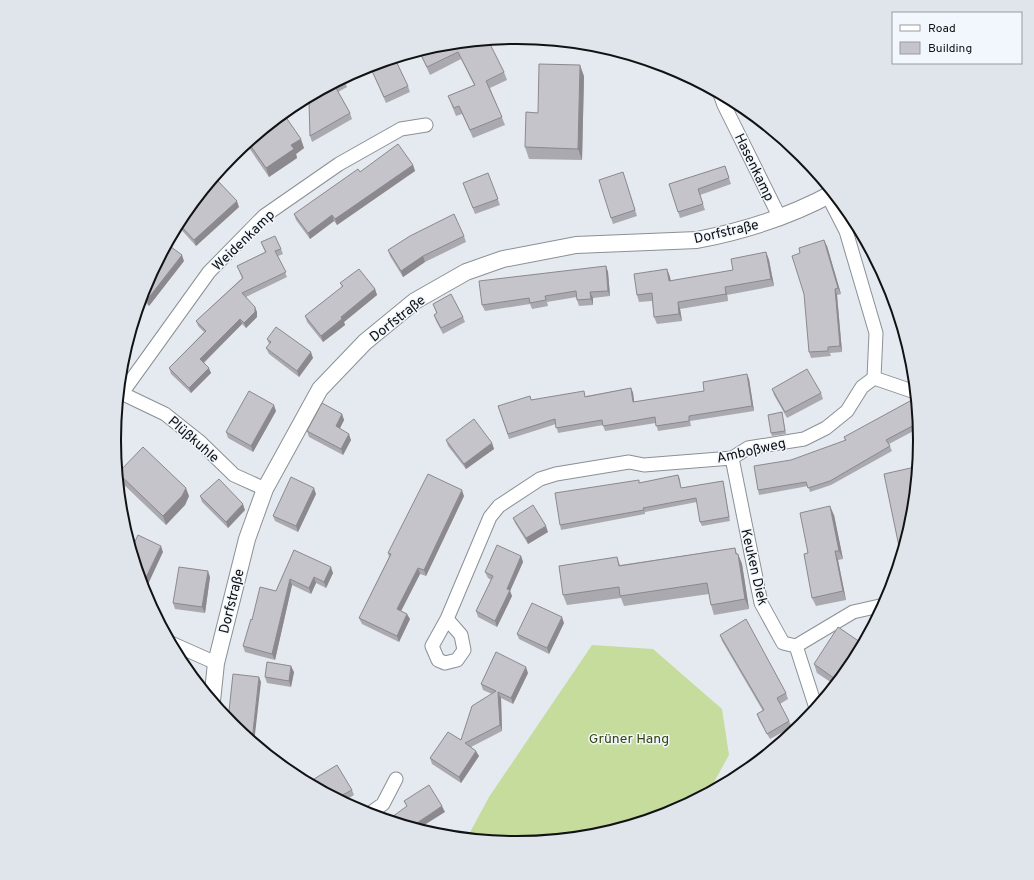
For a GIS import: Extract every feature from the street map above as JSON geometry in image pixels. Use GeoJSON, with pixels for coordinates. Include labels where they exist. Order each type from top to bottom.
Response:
{"type":"FeatureCollection","features":[{"type":"Feature","properties":{"kind":"street","name":"Hasenkamp"},"geometry":{"type":"LineString","coordinates":[[723,102],[780,218]]}},
{"type":"Feature","properties":{"kind":"street","name":"Weidenkamp"},"geometry":{"type":"LineString","coordinates":[[125,382],[209,272],[264,216],[339,164],[401,129],[426,125]]}},
{"type":"Feature","properties":{"kind":"street","name":"Dorfstraße"},"geometry":{"type":"LineString","coordinates":[[213,693],[216,663],[246,540],[265,489],[320,389],[365,342],[415,301],[466,272],[503,259],[576,245],[697,240],[722,235],[780,218],[829,196]]}},
{"type":"Feature","properties":{"kind":"street"},"geometry":{"type":"LineString","coordinates":[[835,205],[846,231],[876,333],[874,378],[910,390]]}},
{"type":"Feature","properties":{"kind":"street","name":"Amboßweg"},"geometry":{"type":"LineString","coordinates":[[447,619],[490,517],[499,506],[540,479],[556,474],[629,462],[644,465],[732,458],[748,448],[804,439],[826,428],[847,411],[862,387],[874,378]]}},
{"type":"Feature","properties":{"kind":"street","name":"Plüßkuhle"},"geometry":{"type":"LineString","coordinates":[[124,391],[165,414],[199,441],[234,475],[265,489]]}},
{"type":"Feature","properties":{"kind":"street","name":"Keuken Diek"},"geometry":{"type":"LineString","coordinates":[[732,458],[761,603],[783,643],[796,646]]}},
{"type":"Feature","properties":{"kind":"street"},"geometry":{"type":"LineString","coordinates":[[814,702],[796,646],[853,612],[876,607]]}},
{"type":"Feature","properties":{"kind":"street"},"geometry":{"type":"LineString","coordinates":[[180,647],[216,663]]}},
{"type":"Feature","properties":{"kind":"street"},"geometry":{"type":"LineString","coordinates":[[375,810],[383,804],[396,779]]}},
{"type":"Feature","properties":{"kind":"green space","name":"Grüner Hang"},"geometry":{"type":"Polygon","coordinates":[[[592,645],[653,649],[722,709],[729,755],[713,784],[669,806],[619,823],[569,833],[517,836],[469,833],[489,797],[592,645]]]}},
{"type":"Feature","properties":{"kind":"building"},"geometry":{"type":"Polygon","coordinates":[[[491,45],[504,72],[486,81],[502,117],[470,130],[459,106],[454,108],[448,96],[475,85],[458,52],[427,67],[421,56],[465,47],[491,45]]]}},
{"type":"Feature","properties":{"kind":"building"},"geometry":{"type":"Polygon","coordinates":[[[397,63],[408,86],[384,97],[372,71],[397,63]]]}},
{"type":"Feature","properties":{"kind":"building"},"geometry":{"type":"Polygon","coordinates":[[[539,64],[580,65],[578,149],[525,147],[526,112],[538,113],[539,64]]]}},
{"type":"Feature","properties":{"kind":"building"},"geometry":{"type":"Polygon","coordinates":[[[336,88],[350,113],[310,136],[309,103],[336,88]]]}},
{"type":"Feature","properties":{"kind":"building"},"geometry":{"type":"Polygon","coordinates":[[[287,118],[301,139],[291,145],[294,149],[266,168],[251,147],[287,118]]]}},
{"type":"Feature","properties":{"kind":"building"},"geometry":{"type":"Polygon","coordinates":[[[398,144],[413,165],[335,219],[332,215],[308,233],[294,214],[358,169],[360,172],[398,144]]]}},
{"type":"Feature","properties":{"kind":"building"},"geometry":{"type":"Polygon","coordinates":[[[725,166],[729,178],[698,189],[703,204],[678,212],[669,184],[725,166]]]}},
{"type":"Feature","properties":{"kind":"building"},"geometry":{"type":"Polygon","coordinates":[[[623,172],[635,210],[611,218],[599,180],[623,172]]]}},
{"type":"Feature","properties":{"kind":"building"},"geometry":{"type":"Polygon","coordinates":[[[488,173],[498,199],[473,208],[463,183],[488,173]]]}},
{"type":"Feature","properties":{"kind":"building"},"geometry":{"type":"Polygon","coordinates":[[[218,181],[237,201],[194,240],[183,228],[218,181]]]}},
{"type":"Feature","properties":{"kind":"building"},"geometry":{"type":"Polygon","coordinates":[[[454,214],[464,236],[423,256],[401,271],[388,250],[410,236],[454,214]]]}},
{"type":"Feature","properties":{"kind":"building"},"geometry":{"type":"Polygon","coordinates":[[[275,236],[281,249],[275,251],[286,272],[242,293],[255,307],[255,312],[244,323],[240,319],[200,359],[209,368],[189,388],[169,368],[206,331],[196,321],[243,278],[237,266],[266,252],[261,242],[275,236]]]}},
{"type":"Feature","properties":{"kind":"building"},"geometry":{"type":"Polygon","coordinates":[[[824,240],[838,288],[835,289],[840,346],[828,347],[828,351],[809,352],[804,294],[792,256],[800,253],[799,248],[824,240]]]}},
{"type":"Feature","properties":{"kind":"building"},"geometry":{"type":"Polygon","coordinates":[[[171,247],[182,255],[147,300],[151,288],[171,247]]]}},
{"type":"Feature","properties":{"kind":"building"},"geometry":{"type":"Polygon","coordinates":[[[766,252],[771,279],[725,287],[726,294],[678,302],[679,314],[654,317],[652,293],[637,295],[634,274],[667,269],[669,281],[733,270],[731,259],[766,252]]]}},
{"type":"Feature","properties":{"kind":"building"},"geometry":{"type":"Polygon","coordinates":[[[606,266],[608,291],[590,292],[591,299],[577,300],[576,291],[545,296],[546,300],[530,303],[529,298],[482,305],[479,281],[606,266]]]}},
{"type":"Feature","properties":{"kind":"building"},"geometry":{"type":"Polygon","coordinates":[[[359,269],[375,289],[341,317],[342,319],[321,336],[305,316],[343,286],[340,283],[359,269]]]}},
{"type":"Feature","properties":{"kind":"building"},"geometry":{"type":"Polygon","coordinates":[[[451,294],[463,317],[441,328],[434,315],[437,313],[433,304],[451,294]]]}},
{"type":"Feature","properties":{"kind":"building"},"geometry":{"type":"Polygon","coordinates":[[[276,327],[311,352],[297,371],[266,348],[271,342],[267,339],[276,327]]]}},
{"type":"Feature","properties":{"kind":"building"},"geometry":{"type":"Polygon","coordinates":[[[807,369],[821,393],[785,412],[772,389],[807,369]]]}},
{"type":"Feature","properties":{"kind":"building"},"geometry":{"type":"Polygon","coordinates":[[[747,374],[752,406],[689,416],[689,421],[656,426],[655,417],[603,426],[602,420],[556,428],[555,419],[508,434],[498,406],[530,396],[531,400],[584,391],[585,397],[631,388],[633,402],[704,391],[703,382],[747,374]]]}},
{"type":"Feature","properties":{"kind":"building"},"geometry":{"type":"Polygon","coordinates":[[[249,391],[274,405],[251,446],[226,432],[249,391]]]}},
{"type":"Feature","properties":{"kind":"building"},"geometry":{"type":"Polygon","coordinates":[[[910,401],[911,403],[912,426],[886,440],[890,446],[830,481],[808,488],[806,482],[758,490],[754,466],[791,460],[846,440],[844,437],[910,401]]]}},
{"type":"Feature","properties":{"kind":"building"},"geometry":{"type":"Polygon","coordinates":[[[322,403],[342,414],[336,426],[349,434],[341,449],[307,431],[322,403]]]}},
{"type":"Feature","properties":{"kind":"building"},"geometry":{"type":"Polygon","coordinates":[[[782,412],[785,431],[771,433],[768,415],[782,412]]]}},
{"type":"Feature","properties":{"kind":"building"},"geometry":{"type":"Polygon","coordinates":[[[474,419],[492,443],[464,464],[446,440],[474,419]]]}},
{"type":"Feature","properties":{"kind":"building"},"geometry":{"type":"Polygon","coordinates":[[[143,447],[186,488],[182,496],[163,516],[123,478],[122,469],[143,447]]]}},
{"type":"Feature","properties":{"kind":"building"},"geometry":{"type":"Polygon","coordinates":[[[912,468],[910,492],[899,546],[884,474],[912,468]]]}},
{"type":"Feature","properties":{"kind":"building"},"geometry":{"type":"Polygon","coordinates":[[[428,474],[462,490],[424,570],[418,568],[397,609],[407,614],[397,636],[359,618],[391,554],[388,553],[428,474]]]}},
{"type":"Feature","properties":{"kind":"building"},"geometry":{"type":"Polygon","coordinates":[[[678,475],[681,488],[723,481],[729,517],[700,522],[696,498],[643,508],[644,510],[560,525],[555,493],[639,480],[639,483],[678,475]]]}},
{"type":"Feature","properties":{"kind":"building"},"geometry":{"type":"Polygon","coordinates":[[[291,477],[314,488],[296,526],[273,516],[291,477]]]}},
{"type":"Feature","properties":{"kind":"building"},"geometry":{"type":"Polygon","coordinates":[[[219,479],[243,504],[226,522],[200,496],[219,479]]]}},
{"type":"Feature","properties":{"kind":"building"},"geometry":{"type":"Polygon","coordinates":[[[533,505],[546,526],[526,538],[513,518],[533,505]]]}},
{"type":"Feature","properties":{"kind":"building"},"geometry":{"type":"Polygon","coordinates":[[[830,506],[839,551],[835,551],[843,591],[812,598],[804,554],[808,553],[800,513],[830,506]]]}},
{"type":"Feature","properties":{"kind":"building"},"geometry":{"type":"Polygon","coordinates":[[[138,535],[161,546],[146,578],[142,567],[134,543],[138,535]]]}},
{"type":"Feature","properties":{"kind":"building"},"geometry":{"type":"Polygon","coordinates":[[[497,545],[521,556],[507,589],[510,590],[495,621],[476,611],[493,576],[485,572],[497,545]]]}},
{"type":"Feature","properties":{"kind":"building"},"geometry":{"type":"Polygon","coordinates":[[[735,548],[736,554],[738,554],[745,599],[711,605],[707,583],[620,596],[619,587],[563,595],[559,566],[617,557],[619,566],[735,548]]]}},
{"type":"Feature","properties":{"kind":"building"},"geometry":{"type":"Polygon","coordinates":[[[294,550],[331,567],[324,582],[314,577],[309,588],[290,579],[272,654],[243,646],[251,619],[252,620],[260,587],[276,591],[294,550]]]}},
{"type":"Feature","properties":{"kind":"building"},"geometry":{"type":"Polygon","coordinates":[[[179,567],[208,571],[202,607],[173,603],[179,567]]]}},
{"type":"Feature","properties":{"kind":"building"},"geometry":{"type":"Polygon","coordinates":[[[532,603],[562,617],[547,648],[517,634],[532,603]]]}},
{"type":"Feature","properties":{"kind":"building"},"geometry":{"type":"Polygon","coordinates":[[[746,619],[786,693],[777,698],[789,721],[767,734],[757,714],[764,710],[720,635],[746,619]]]}},
{"type":"Feature","properties":{"kind":"building"},"geometry":{"type":"Polygon","coordinates":[[[838,627],[858,641],[833,678],[814,664],[838,627]]]}},
{"type":"Feature","properties":{"kind":"building"},"geometry":{"type":"Polygon","coordinates":[[[496,652],[526,667],[511,698],[498,692],[500,725],[465,743],[476,751],[459,777],[430,758],[448,732],[461,740],[472,706],[496,691],[481,684],[496,652]]]}},
{"type":"Feature","properties":{"kind":"building"},"geometry":{"type":"Polygon","coordinates":[[[267,662],[291,666],[289,681],[265,677],[267,662]]]}},
{"type":"Feature","properties":{"kind":"building"},"geometry":{"type":"Polygon","coordinates":[[[233,674],[259,677],[253,735],[229,711],[233,674]]]}},
{"type":"Feature","properties":{"kind":"building"},"geometry":{"type":"Polygon","coordinates":[[[337,765],[352,790],[342,795],[314,779],[337,765]]]}},
{"type":"Feature","properties":{"kind":"building"},"geometry":{"type":"Polygon","coordinates":[[[429,785],[442,806],[416,823],[393,816],[407,806],[404,801],[429,785]]]}}]}
